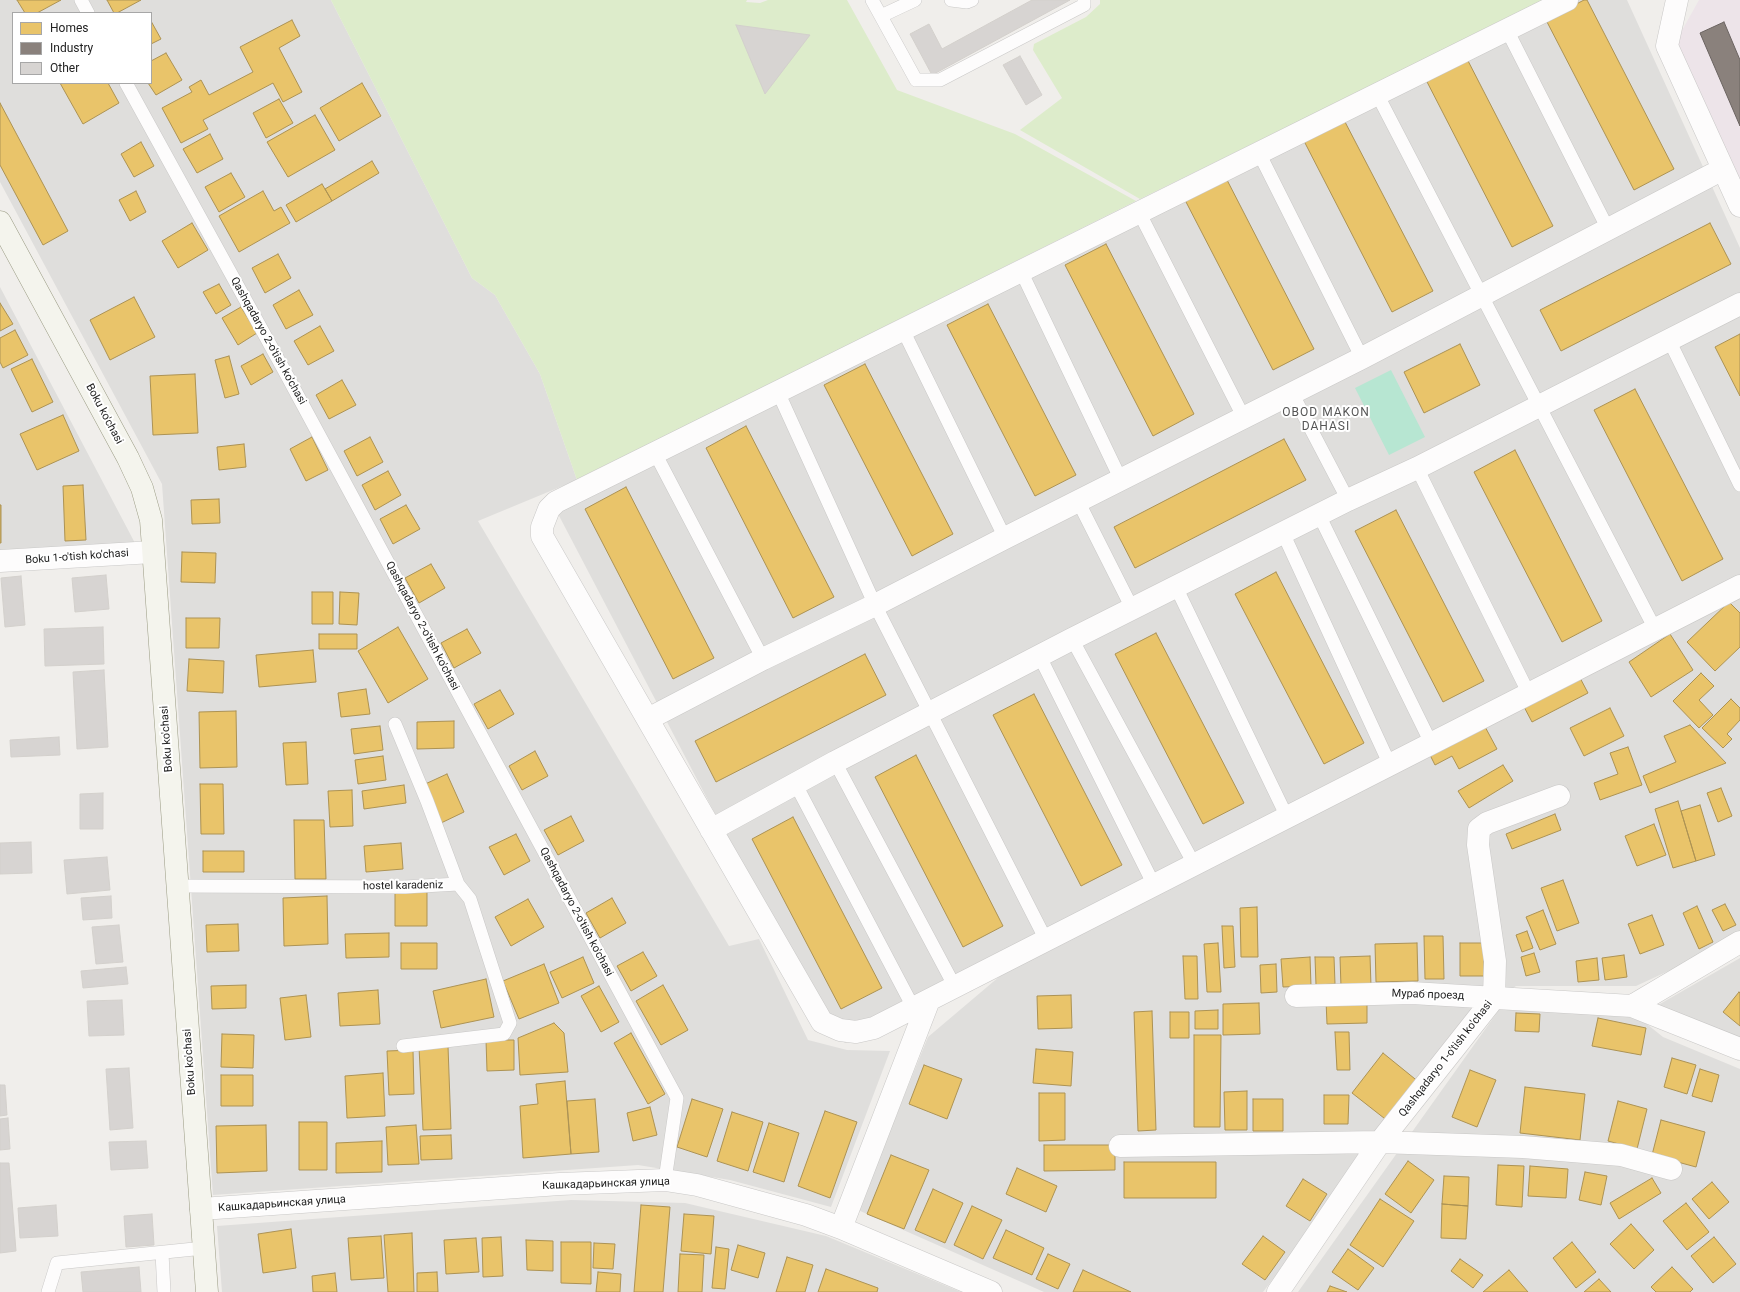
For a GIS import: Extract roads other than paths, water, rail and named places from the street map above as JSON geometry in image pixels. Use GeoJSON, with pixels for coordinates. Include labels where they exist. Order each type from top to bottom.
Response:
{"type":"FeatureCollection","features":[{"type":"Feature","properties":{"kind":"street"},"geometry":{"type":"LineString","coordinates":[[1566,0],[556,502],[549,509],[542,527],[542,536],[822,1022],[840,1030],[856,1032],[874,1028],[1740,586]]}},
{"type":"Feature","properties":{"kind":"street"},"geometry":{"type":"LineString","coordinates":[[1677,0],[1667,46],[1740,206]]}},
{"type":"Feature","properties":{"kind":"street"},"geometry":{"type":"LineString","coordinates":[[648,719],[763,659],[875,606],[1078,501],[1362,358],[1723,169]]}},
{"type":"Feature","properties":{"kind":"street","name":"Boku ko'chasi"},"geometry":{"type":"LineString","coordinates":[[0,222],[128,458],[142,488],[151,520],[207,1292]]}},
{"type":"Feature","properties":{"kind":"street"},"geometry":{"type":"LineString","coordinates":[[711,830],[835,762],[1040,657],[1072,639],[1133,610],[1348,500],[1417,468],[1538,405],[1740,304]]}},
{"type":"Feature","properties":{"kind":"street","name":"Boku 1-o'tish ko'chasi"},"geometry":{"type":"LineString","coordinates":[[0,561],[153,552]]}},
{"type":"Feature","properties":{"kind":"street","name":"Qashqadaryo 1-o'tish ko'chasi"},"geometry":{"type":"LineString","coordinates":[[1278,1292],[1380,1142],[1494,998],[1495,961],[1478,846],[1479,829],[1487,824],[1559,796]]}},
{"type":"Feature","properties":{"kind":"street"},"geometry":{"type":"LineString","coordinates":[[1632,1006],[1740,942]]}},
{"type":"Feature","properties":{"kind":"street","name":"Мураб проезд"},"geometry":{"type":"LineString","coordinates":[[1296,996],[1412,993],[1632,1006],[1740,1049]]}},
{"type":"Feature","properties":{"kind":"street"},"geometry":{"type":"LineString","coordinates":[[841,1228],[921,1004]]}},
{"type":"Feature","properties":{"kind":"street"},"geometry":{"type":"LineString","coordinates":[[1120,1146],[1380,1142],[1522,1147],[1621,1155],[1672,1169]]}},
{"type":"Feature","properties":{"kind":"street","name":"Кашкадарьинская улица"},"geometry":{"type":"LineString","coordinates":[[201,1209],[552,1185],[665,1180],[704,1187],[806,1215],[841,1228],[991,1292]]}},
{"type":"Feature","properties":{"kind":"lane"},"geometry":{"type":"LineString","coordinates":[[81,0],[87,12]]}},
{"type":"Feature","properties":{"kind":"lane"},"geometry":{"type":"LineString","coordinates":[[872,0],[916,80],[940,80],[1084,5],[1084,0]]}},
{"type":"Feature","properties":{"kind":"lane"},"geometry":{"type":"LineString","coordinates":[[881,16],[915,0]]}},
{"type":"Feature","properties":{"kind":"lane"},"geometry":{"type":"LineString","coordinates":[[951,0],[967,2],[972,0]]}},
{"type":"Feature","properties":{"kind":"lane"},"geometry":{"type":"LineString","coordinates":[[1507,30],[1608,229]]}},
{"type":"Feature","properties":{"kind":"lane","name":"Qashqadaryo 2-o'tish ko'chasi"},"geometry":{"type":"LineString","coordinates":[[127,84],[292,384],[676,1098],[665,1180]]}},
{"type":"Feature","properties":{"kind":"lane"},"geometry":{"type":"LineString","coordinates":[[1377,94],[1655,629]]}},
{"type":"Feature","properties":{"kind":"lane"},"geometry":{"type":"LineString","coordinates":[[1258,153],[1362,358]]}},
{"type":"Feature","properties":{"kind":"lane"},"geometry":{"type":"LineString","coordinates":[[1139,212],[1244,418]]}},
{"type":"Feature","properties":{"kind":"lane"},"geometry":{"type":"LineString","coordinates":[[1021,271],[1121,480]]}},
{"type":"Feature","properties":{"kind":"lane"},"geometry":{"type":"LineString","coordinates":[[904,330],[1006,538]]}},
{"type":"Feature","properties":{"kind":"lane"},"geometry":{"type":"LineString","coordinates":[[1669,340],[1740,485]]}},
{"type":"Feature","properties":{"kind":"lane"},"geometry":{"type":"LineString","coordinates":[[778,392],[875,606],[1046,940]]}},
{"type":"Feature","properties":{"kind":"lane"},"geometry":{"type":"LineString","coordinates":[[1292,393],[1348,500]]}},
{"type":"Feature","properties":{"kind":"lane"},"geometry":{"type":"LineString","coordinates":[[655,453],[763,659]]}},
{"type":"Feature","properties":{"kind":"lane"},"geometry":{"type":"LineString","coordinates":[[1417,468],[1529,694]]}},
{"type":"Feature","properties":{"kind":"lane"},"geometry":{"type":"LineString","coordinates":[[1078,501],[1133,610]]}},
{"type":"Feature","properties":{"kind":"lane"},"geometry":{"type":"LineString","coordinates":[[1320,515],[1431,743]]}},
{"type":"Feature","properties":{"kind":"lane"},"geometry":{"type":"LineString","coordinates":[[1283,533],[1390,765]]}},
{"type":"Feature","properties":{"kind":"lane"},"geometry":{"type":"LineString","coordinates":[[1176,587],[1287,817]]}},
{"type":"Feature","properties":{"kind":"lane"},"geometry":{"type":"LineString","coordinates":[[1072,639],[1194,864]]}},
{"type":"Feature","properties":{"kind":"lane"},"geometry":{"type":"LineString","coordinates":[[1040,657],[1154,885]]}},
{"type":"Feature","properties":{"kind":"lane","name":"hostel karadeniz"},"geometry":{"type":"LineString","coordinates":[[177,886],[405,887],[458,884],[396,724]]}},
{"type":"Feature","properties":{"kind":"lane"},"geometry":{"type":"LineString","coordinates":[[835,762],[955,987]]}},
{"type":"Feature","properties":{"kind":"lane"},"geometry":{"type":"LineString","coordinates":[[796,784],[921,1004]]}},
{"type":"Feature","properties":{"kind":"lane"},"geometry":{"type":"LineString","coordinates":[[403,1046],[504,1034],[510,1022],[470,899],[458,884]]}},
{"type":"Feature","properties":{"kind":"lane"},"geometry":{"type":"LineString","coordinates":[[48,1292],[57,1263],[204,1248]]}},
{"type":"Feature","properties":{"kind":"lane"},"geometry":{"type":"LineString","coordinates":[[162,1253],[164,1292]]}},
{"type":"Feature","properties":{"kind":"district","name":"OBOD MAKON DAHASI"},"geometry":{"type":"Point","coordinates":[1326,420]}}]}
